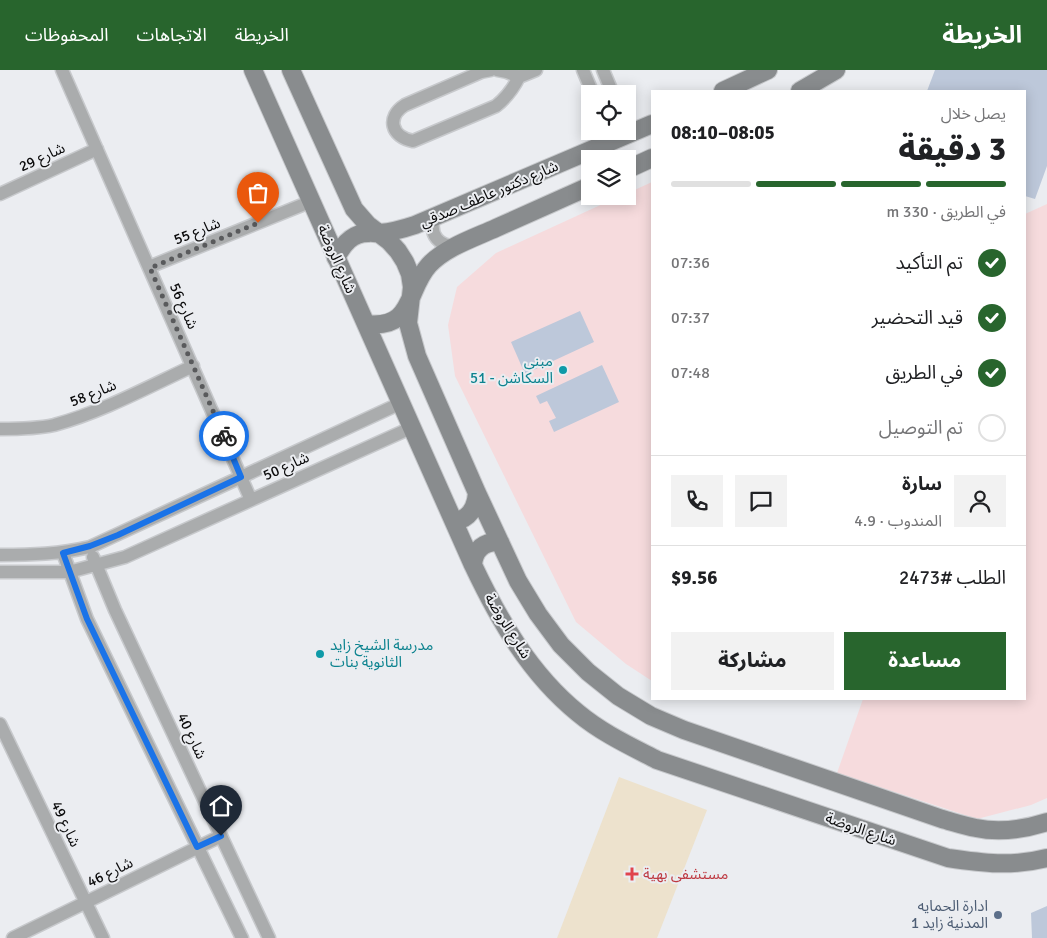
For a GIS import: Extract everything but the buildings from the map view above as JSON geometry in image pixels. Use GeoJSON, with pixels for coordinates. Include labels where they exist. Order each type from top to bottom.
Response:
{"type":"FeatureCollection","features":[{"type":"Feature","properties":{"kind":"street","name":"شارع 56"},"geometry":{"type":"LineString","coordinates":[[62,70],[251,500]]}},
{"type":"Feature","properties":{"kind":"street","name":"شارع الروضة"},"geometry":{"type":"LineString","coordinates":[[253,70],[473,565],[512,639],[541,677],[578,713],[623,742],[657,760],[948,858],[990,864],[1034,862],[1047,858]]}},
{"type":"Feature","properties":{"kind":"street"},"geometry":{"type":"LineString","coordinates":[[291,70],[354,209],[368,225],[389,241],[405,262],[412,287],[408,323],[417,356],[518,581],[561,645],[618,696],[651,716],[684,730],[942,819],[978,829],[1004,830],[1030,827],[1047,822]]}},
{"type":"Feature","properties":{"kind":"street"},"geometry":{"type":"LineString","coordinates":[[491,70],[481,72],[398,109],[394,115],[393,123],[399,136],[405,140],[413,141],[420,139],[496,106],[514,88],[519,77],[536,70]]}},
{"type":"Feature","properties":{"kind":"street"},"geometry":{"type":"LineString","coordinates":[[497,70],[519,77]]}},
{"type":"Feature","properties":{"kind":"street"},"geometry":{"type":"LineString","coordinates":[[583,70],[589,85]]}},
{"type":"Feature","properties":{"kind":"street"},"geometry":{"type":"LineString","coordinates":[[603,70],[609,85]]}},
{"type":"Feature","properties":{"kind":"street"},"geometry":{"type":"LineString","coordinates":[[725,90],[768,70]]}},
{"type":"Feature","properties":{"kind":"street"},"geometry":{"type":"LineString","coordinates":[[802,90],[836,70]]}},
{"type":"Feature","properties":{"kind":"street","name":"شارع دكتور عاطف صدقي"},"geometry":{"type":"LineString","coordinates":[[636,128],[651,124]]}},
{"type":"Feature","properties":{"kind":"street","name":"شارع دكتور عاطف صدقي"},"geometry":{"type":"LineString","coordinates":[[379,234],[415,226],[602,140]]}},
{"type":"Feature","properties":{"kind":"street","name":"شارع 29"},"geometry":{"type":"LineString","coordinates":[[0,194],[97,149]]}},
{"type":"Feature","properties":{"kind":"street"},"geometry":{"type":"LineString","coordinates":[[636,165],[651,158]]}},
{"type":"Feature","properties":{"kind":"street"},"geometry":{"type":"LineString","coordinates":[[366,324],[378,325],[398,318],[406,310],[421,275],[430,265],[457,246],[581,190]]}},
{"type":"Feature","properties":{"kind":"street","name":"شارع 55"},"geometry":{"type":"LineString","coordinates":[[150,268],[312,201]]}},
{"type":"Feature","properties":{"kind":"street"},"geometry":{"type":"LineString","coordinates":[[434,218],[432,225],[436,239],[442,244],[457,246]]}},
{"type":"Feature","properties":{"kind":"street"},"geometry":{"type":"LineString","coordinates":[[336,258],[341,248],[353,237],[368,232],[379,234]]}},
{"type":"Feature","properties":{"kind":"street","name":"شارع 58"},"geometry":{"type":"LineString","coordinates":[[0,429],[32,429],[94,412],[193,366]]}},
{"type":"Feature","properties":{"kind":"street","name":"شارع 50"},"geometry":{"type":"LineString","coordinates":[[0,555],[63,553],[90,546],[402,403]]}},
{"type":"Feature","properties":{"kind":"street","name":"شارع 50"},"geometry":{"type":"LineString","coordinates":[[0,572],[68,572],[125,556],[413,427]]}},
{"type":"Feature","properties":{"kind":"street"},"geometry":{"type":"LineString","coordinates":[[454,521],[459,521],[471,513],[475,507],[477,493]]}},
{"type":"Feature","properties":{"kind":"street"},"geometry":{"type":"LineString","coordinates":[[473,565],[478,549],[492,541],[500,542]]}},
{"type":"Feature","properties":{"kind":"street","name":"شارع 40"},"geometry":{"type":"LineString","coordinates":[[90,546],[114,610],[269,938]]}},
{"type":"Feature","properties":{"kind":"street"},"geometry":{"type":"LineString","coordinates":[[63,553],[68,572],[87,619],[242,938]]}},
{"type":"Feature","properties":{"kind":"street","name":"شارع 49"},"geometry":{"type":"LineString","coordinates":[[0,724],[103,938]]}},
{"type":"Feature","properties":{"kind":"street","name":"شارع 46"},"geometry":{"type":"LineString","coordinates":[[13,938],[221,836]]}},
{"type":"Feature","properties":{"kind":"shaded area"},"geometry":{"type":"Polygon","coordinates":[[[935,70],[1047,70],[1047,166],[1035,199],[1026,196],[1026,90],[927,90],[935,70]]]}},
{"type":"Feature","properties":{"kind":"shaded area"},"geometry":{"type":"Polygon","coordinates":[[[651,182],[651,680],[626,664],[576,622],[455,376],[448,325],[457,287],[496,253],[600,205],[636,205],[636,189],[651,182]]]}},
{"type":"Feature","properties":{"kind":"shaded area"},"geometry":{"type":"Polygon","coordinates":[[[1047,204],[1047,798],[1031,805],[977,819],[837,773],[863,700],[1026,700],[1026,214],[1047,204]]]}},
{"type":"Feature","properties":{"kind":"shaded area"},"geometry":{"type":"Polygon","coordinates":[[[580,311],[594,342],[525,374],[511,342],[580,311]]]}},
{"type":"Feature","properties":{"kind":"shaded area"},"geometry":{"type":"Polygon","coordinates":[[[602,365],[619,402],[554,432],[549,421],[556,418],[547,401],[540,404],[536,396],[602,365]]]}},
{"type":"Feature","properties":{"kind":"shaded area","name":"مستشفى بهية"},"geometry":{"type":"Polygon","coordinates":[[[619,777],[707,810],[657,938],[557,938],[619,777]]]}},
{"type":"Feature","properties":{"kind":"shaded area"},"geometry":{"type":"Polygon","coordinates":[[[1047,906],[1047,938],[1032,938],[1031,913],[1047,906]]]}},
{"type":"Feature","properties":{"kind":"way so far"},"geometry":{"type":"LineString","coordinates":[[224,436],[150,268],[258,223]]}},
{"type":"Feature","properties":{"kind":"place","name":"مبنى السكاشن - 51"},"geometry":{"type":"Point","coordinates":[563,370]}},
{"type":"Feature","properties":{"kind":"place","name":"مدرسة الشيخ زايد الثانوية بنات"},"geometry":{"type":"Point","coordinates":[320,654]}},
{"type":"Feature","properties":{"kind":"place","name":"مستشفى بهية"},"geometry":{"type":"Point","coordinates":[632,874]}},
{"type":"Feature","properties":{"kind":"place","name":"ادارة الحمايه المدنية زايد 1"},"geometry":{"type":"Point","coordinates":[998,915]}},
{"type":"Feature","properties":{"kind":"route"},"geometry":{"type":"LineString","coordinates":[[221,836],[197,847],[87,619],[68,572],[63,553],[90,546],[118,535],[241,477],[224,436]]}}]}
